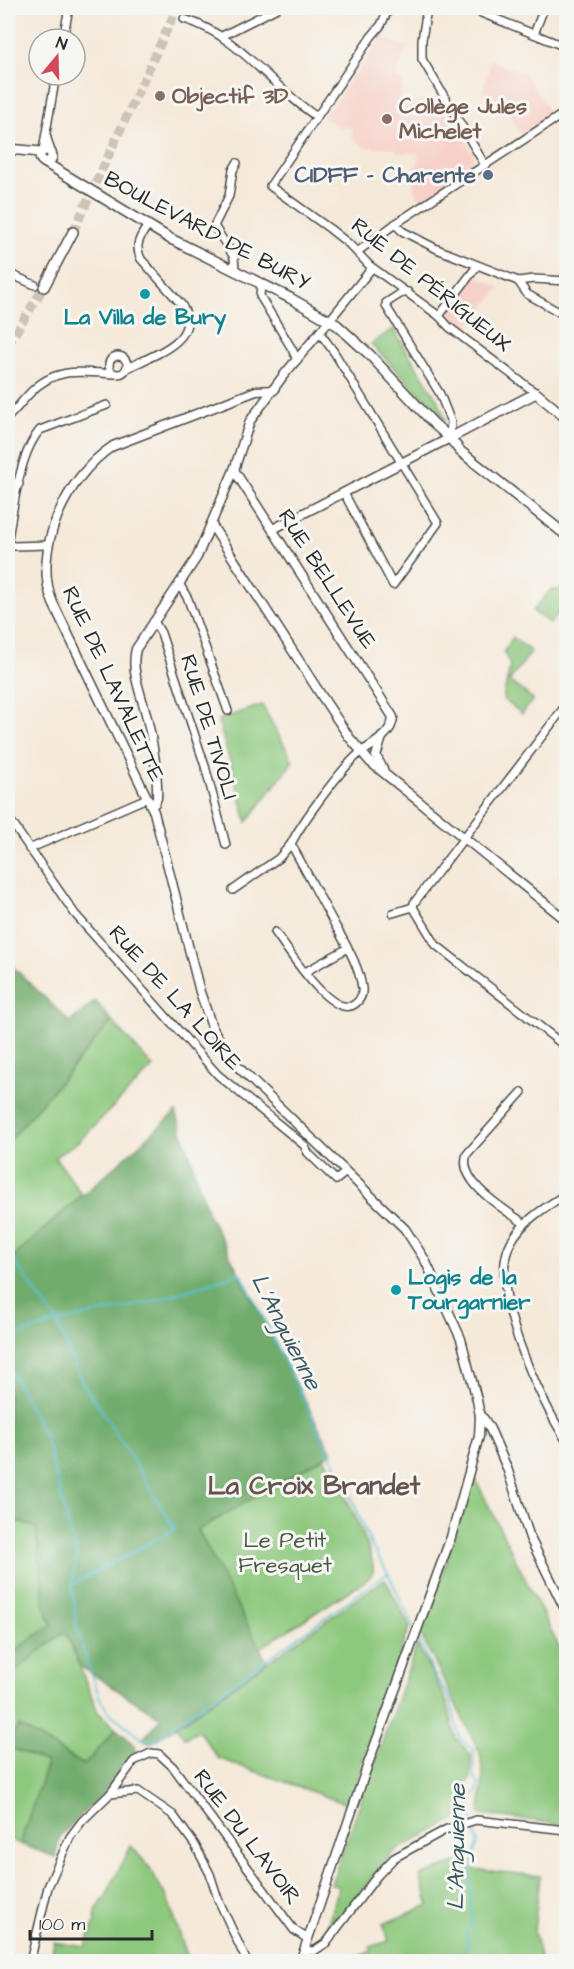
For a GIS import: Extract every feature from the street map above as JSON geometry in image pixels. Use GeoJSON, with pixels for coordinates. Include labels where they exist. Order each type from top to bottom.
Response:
{"type":"FeatureCollection","features":[{"type":"Feature","properties":{"kind":"main road"},"geometry":{"type":"LineString","coordinates":[[12,149],[45,155]]}},
{"type":"Feature","properties":{"kind":"main road","name":"BOULEVARD DE BURY"},"geometry":{"type":"LineString","coordinates":[[45,155],[66,176],[148,225],[316,311],[351,337],[460,451],[567,535]]}},
{"type":"Feature","properties":{"kind":"main road"},"geometry":{"type":"LineString","coordinates":[[39,286],[73,232]]}},
{"type":"Feature","properties":{"kind":"main road"},"geometry":{"type":"LineString","coordinates":[[450,438],[536,393]]}},
{"type":"Feature","properties":{"kind":"main road","name":"RUE DE PÉRIGUEUX"},"geometry":{"type":"LineString","coordinates":[[536,393],[567,418]]}},
{"type":"Feature","properties":{"kind":"street"},"geometry":{"type":"LineString","coordinates":[[65,27],[69,8]]}},
{"type":"Feature","properties":{"kind":"street"},"geometry":{"type":"LineString","coordinates":[[222,36],[277,8]]}},
{"type":"Feature","properties":{"kind":"street"},"geometry":{"type":"LineString","coordinates":[[184,19],[196,22],[222,36],[317,117],[381,26],[389,9],[379,8]]}},
{"type":"Feature","properties":{"kind":"street"},"geometry":{"type":"LineString","coordinates":[[427,8],[422,40],[422,59],[485,165]]}},
{"type":"Feature","properties":{"kind":"street"},"geometry":{"type":"LineString","coordinates":[[469,8],[567,47]]}},
{"type":"Feature","properties":{"kind":"street"},"geometry":{"type":"LineString","coordinates":[[534,34],[544,8]]}},
{"type":"Feature","properties":{"kind":"street"},"geometry":{"type":"LineString","coordinates":[[45,155],[45,133],[54,87]]}},
{"type":"Feature","properties":{"kind":"street"},"geometry":{"type":"LineString","coordinates":[[357,252],[395,224],[567,112]]}},
{"type":"Feature","properties":{"kind":"street","name":"RUE DE PÉRIGUEUX"},"geometry":{"type":"LineString","coordinates":[[317,117],[270,186],[330,229],[372,268],[408,292],[439,316],[449,327],[536,393]]}},
{"type":"Feature","properties":{"kind":"street"},"geometry":{"type":"LineString","coordinates":[[235,270],[234,257],[214,226],[229,196],[233,170],[237,163]]}},
{"type":"Feature","properties":{"kind":"street"},"geometry":{"type":"LineString","coordinates":[[395,224],[402,231],[437,249],[518,281],[534,279],[567,281]]}},
{"type":"Feature","properties":{"kind":"street"},"geometry":{"type":"LineString","coordinates":[[8,417],[31,392],[45,381],[67,372],[122,373],[127,368],[176,343],[185,329],[187,317],[182,304],[137,252],[139,239],[148,225]]}},
{"type":"Feature","properties":{"kind":"street"},"geometry":{"type":"LineString","coordinates":[[439,316],[477,266]]}},
{"type":"Feature","properties":{"kind":"street"},"geometry":{"type":"LineString","coordinates":[[29,849],[157,798],[156,761],[134,659],[138,644],[197,557],[234,470],[250,421],[283,376],[372,268]]}},
{"type":"Feature","properties":{"kind":"street"},"geometry":{"type":"LineString","coordinates":[[8,273],[39,286]]}},
{"type":"Feature","properties":{"kind":"street"},"geometry":{"type":"LineString","coordinates":[[518,281],[527,294],[567,316]]}},
{"type":"Feature","properties":{"kind":"street"},"geometry":{"type":"LineString","coordinates":[[261,284],[260,296],[297,360]]}},
{"type":"Feature","properties":{"kind":"street"},"geometry":{"type":"LineString","coordinates":[[273,529],[450,438],[452,422],[444,402],[386,306],[386,303],[393,297],[408,292]]}},
{"type":"Feature","properties":{"kind":"street"},"geometry":{"type":"LineString","coordinates":[[320,333],[334,352],[438,523],[393,585],[344,494]]}},
{"type":"Feature","properties":{"kind":"street"},"geometry":{"type":"LineString","coordinates":[[91,372],[109,364],[110,360],[116,356],[125,358],[151,356]]}},
{"type":"Feature","properties":{"kind":"street"},"geometry":{"type":"LineString","coordinates":[[125,358],[128,363],[127,368]]}},
{"type":"Feature","properties":{"kind":"street"},"geometry":{"type":"LineString","coordinates":[[109,364],[115,374]]}},
{"type":"Feature","properties":{"kind":"street"},"geometry":{"type":"LineString","coordinates":[[256,391],[283,376]]}},
{"type":"Feature","properties":{"kind":"street","name":"RUE DE LAVALETTE"},"geometry":{"type":"LineString","coordinates":[[274,390],[256,391],[113,446],[100,454],[80,477],[61,511],[47,544],[45,565],[49,594],[149,802],[158,828],[200,992],[212,1027],[234,1063],[405,1229],[425,1260],[461,1340],[480,1416]]}},
{"type":"Feature","properties":{"kind":"street"},"geometry":{"type":"LineString","coordinates":[[47,544],[14,546],[8,544],[27,448],[40,430],[107,405]]}},
{"type":"Feature","properties":{"kind":"street","name":"RUE BELLEVUE"},"geometry":{"type":"LineString","coordinates":[[234,470],[393,717],[393,723],[382,737]]}},
{"type":"Feature","properties":{"kind":"street"},"geometry":{"type":"LineString","coordinates":[[8,483],[19,484]]}},
{"type":"Feature","properties":{"kind":"street"},"geometry":{"type":"LineString","coordinates":[[211,524],[361,752],[391,780],[463,839],[567,920]]}},
{"type":"Feature","properties":{"kind":"street"},"geometry":{"type":"LineString","coordinates":[[180,585],[188,599],[228,711]]}},
{"type":"Feature","properties":{"kind":"street","name":"RUE DE TIVOLI"},"geometry":{"type":"LineString","coordinates":[[154,621],[161,633],[205,766],[226,845]]}},
{"type":"Feature","properties":{"kind":"street"},"geometry":{"type":"LineString","coordinates":[[413,907],[567,705]]}},
{"type":"Feature","properties":{"kind":"street"},"geometry":{"type":"LineString","coordinates":[[382,737],[376,759],[391,780]]}},
{"type":"Feature","properties":{"kind":"street"},"geometry":{"type":"LineString","coordinates":[[233,890],[279,858],[353,759],[382,737]]}},
{"type":"Feature","properties":{"kind":"street","name":"RUE DE LA LOIRE"},"geometry":{"type":"LineString","coordinates":[[8,817],[75,914],[218,1075],[304,1145],[308,1153],[336,1180],[346,1172]]}},
{"type":"Feature","properties":{"kind":"street"},"geometry":{"type":"LineString","coordinates":[[275,932],[323,994],[340,1006],[352,1006],[361,998],[362,989],[348,948],[291,844]]}},
{"type":"Feature","properties":{"kind":"street"},"geometry":{"type":"LineString","coordinates":[[393,913],[413,907]]}},
{"type":"Feature","properties":{"kind":"street"},"geometry":{"type":"LineString","coordinates":[[413,907],[436,945],[567,1047]]}},
{"type":"Feature","properties":{"kind":"street"},"geometry":{"type":"LineString","coordinates":[[305,972],[348,948]]}},
{"type":"Feature","properties":{"kind":"street"},"geometry":{"type":"LineString","coordinates":[[522,1092],[466,1154],[464,1161],[465,1168],[486,1196],[525,1224]]}},
{"type":"Feature","properties":{"kind":"street"},"geometry":{"type":"LineString","coordinates":[[329,1173],[338,1164]]}},
{"type":"Feature","properties":{"kind":"street"},"geometry":{"type":"LineString","coordinates":[[567,1194],[525,1224],[510,1243],[504,1264],[506,1288],[518,1340],[548,1410],[567,1440]]}},
{"type":"Feature","properties":{"kind":"street"},"geometry":{"type":"LineString","coordinates":[[480,1416],[490,1429],[507,1468],[530,1538],[567,1611]]}},
{"type":"Feature","properties":{"kind":"street"},"geometry":{"type":"LineString","coordinates":[[300,1962],[451,1537],[476,1448],[480,1416]]}},
{"type":"Feature","properties":{"kind":"street","name":"RUE DU LAVOIR"},"geometry":{"type":"LineString","coordinates":[[110,1794],[134,1761],[151,1754],[159,1754],[173,1767],[294,1930],[308,1939]]}},
{"type":"Feature","properties":{"kind":"street"},"geometry":{"type":"LineString","coordinates":[[30,1962],[48,1887],[70,1837],[82,1821],[110,1794],[138,1791],[173,1815],[202,1857],[218,1899],[247,1962]]}},
{"type":"Feature","properties":{"kind":"street"},"geometry":{"type":"LineString","coordinates":[[304,1950],[314,1951],[326,1943],[376,1876],[394,1858],[447,1829],[476,1820],[567,1830]]}},
{"type":"Feature","properties":{"kind":"shaded area","name":"Collège Jules Michelet"},"geometry":{"type":"Polygon","coordinates":[[[382,37],[407,47],[395,78],[402,80],[400,102],[430,100],[438,96],[449,115],[447,116],[449,120],[451,119],[474,154],[470,170],[422,201],[414,189],[414,166],[418,166],[418,153],[397,153],[396,148],[364,147],[352,137],[352,128],[335,126],[323,117],[330,107],[332,108],[353,74],[356,75],[382,37]]]}},
{"type":"Feature","properties":{"kind":"shaded area"},"geometry":{"type":"Polygon","coordinates":[[[491,59],[524,73],[552,116],[522,135],[511,119],[508,111],[510,109],[505,101],[496,106],[483,91],[491,59]]]}},
{"type":"Feature","properties":{"kind":"shaded area"},"geometry":{"type":"Polygon","coordinates":[[[475,275],[500,288],[467,329],[446,312],[475,275]]]}},
{"type":"Feature","properties":{"kind":"green space"},"geometry":{"type":"Polygon","coordinates":[[[393,329],[439,402],[446,421],[371,344],[393,329]]]}},
{"type":"Feature","properties":{"kind":"green space"},"geometry":{"type":"Polygon","coordinates":[[[566,586],[566,603],[550,624],[533,611],[550,590],[558,590],[566,586]]]}},
{"type":"Feature","properties":{"kind":"green space"},"geometry":{"type":"Polygon","coordinates":[[[513,637],[531,652],[509,681],[533,699],[522,714],[503,699],[510,666],[504,651],[513,637]]]}},
{"type":"Feature","properties":{"kind":"green space"},"geometry":{"type":"Polygon","coordinates":[[[262,705],[293,761],[247,822],[218,720],[262,705]]]}},
{"type":"Feature","properties":{"kind":"green space"},"geometry":{"type":"Polygon","coordinates":[[[8,962],[70,1022],[95,1001],[112,1021],[8,1142],[8,962]]]}},
{"type":"Feature","properties":{"kind":"green space"},"geometry":{"type":"Polygon","coordinates":[[[112,1021],[153,1067],[79,1141],[55,1157],[82,1195],[14,1256],[8,1247],[8,1142],[112,1021]]]}},
{"type":"Feature","properties":{"kind":"green space"},"geometry":{"type":"Polygon","coordinates":[[[176,1112],[208,1213],[332,1453],[198,1530],[267,1662],[150,1744],[143,1739],[161,1718],[80,1666],[67,1635],[63,1633],[8,1677],[8,1671],[13,1672],[12,1653],[52,1624],[45,1608],[36,1528],[20,1522],[8,1523],[8,1247],[14,1256],[176,1112]]]}},
{"type":"Feature","properties":{"kind":"green space","name":"Le Petit Fresquet"},"geometry":{"type":"Polygon","coordinates":[[[323,1457],[360,1528],[371,1557],[373,1572],[368,1579],[259,1649],[198,1530],[219,1513],[323,1457]]]}},
{"type":"Feature","properties":{"kind":"green space"},"geometry":{"type":"Polygon","coordinates":[[[474,1476],[566,1661],[566,1825],[480,1814],[483,1777],[480,1753],[419,1631],[441,1578],[474,1476]]]}},
{"type":"Feature","properties":{"kind":"green space"},"geometry":{"type":"Polygon","coordinates":[[[20,1522],[36,1528],[45,1608],[52,1624],[12,1653],[14,1671],[63,1632],[67,1635],[98,1712],[116,1729],[84,1765],[19,1726],[8,1743],[8,1677],[13,1672],[8,1671],[8,1523],[20,1522]]]}},
{"type":"Feature","properties":{"kind":"green space"},"geometry":{"type":"Polygon","coordinates":[[[385,1579],[410,1627],[379,1709],[349,1805],[218,1758],[199,1731],[185,1738],[176,1727],[385,1579]]]}},
{"type":"Feature","properties":{"kind":"green space"},"geometry":{"type":"Polygon","coordinates":[[[417,1645],[447,1702],[456,1739],[471,1754],[471,1778],[463,1787],[469,1816],[449,1822],[393,1852],[324,1937],[339,1887],[331,1884],[417,1645]]]}},
{"type":"Feature","properties":{"kind":"green space"},"geometry":{"type":"Polygon","coordinates":[[[19,1726],[84,1765],[116,1729],[133,1743],[136,1753],[101,1795],[60,1836],[55,1857],[20,1844],[47,1763],[8,1747],[9,1738],[19,1726]]]}},
{"type":"Feature","properties":{"kind":"green space"},"geometry":{"type":"Polygon","coordinates":[[[8,1747],[47,1762],[20,1844],[8,1838],[8,1747]]]}},
{"type":"Feature","properties":{"kind":"green space"},"geometry":{"type":"Polygon","coordinates":[[[131,1846],[149,1867],[168,1900],[189,1961],[50,1961],[54,1942],[85,1947],[95,1922],[96,1910],[131,1846]]]}},
{"type":"Feature","properties":{"kind":"green space"},"geometry":{"type":"Polygon","coordinates":[[[464,1860],[472,1869],[540,1876],[534,1931],[541,1961],[346,1961],[372,1951],[370,1947],[389,1941],[383,1924],[429,1905],[420,1876],[464,1860]]]}},
{"type":"Feature","properties":{"kind":"waterway","name":"L'Anguienne"},"geometry":{"type":"LineString","coordinates":[[8,1252],[57,1322],[151,1302],[241,1273],[350,1494],[371,1545],[388,1573],[414,1628]]}},
{"type":"Feature","properties":{"kind":"waterway","name":"L'Anguienne"},"geometry":{"type":"LineString","coordinates":[[8,1338],[57,1322],[82,1382],[175,1529],[72,1585]]}},
{"type":"Feature","properties":{"kind":"waterway","name":"L'Anguienne"},"geometry":{"type":"LineString","coordinates":[[8,1366],[46,1438],[76,1555],[72,1585],[76,1623],[87,1662],[101,1701],[110,1713],[141,1738],[152,1741],[388,1573]]}},
{"type":"Feature","properties":{"kind":"waterway","name":"L'Anguienne"},"geometry":{"type":"LineString","coordinates":[[417,1636],[432,1671],[450,1699],[460,1739],[474,1750],[474,1777],[479,1784],[477,1793],[470,1797],[473,1827],[478,1841],[470,1872],[472,1923],[466,1932],[468,1946],[462,1953],[462,1962]]}},
{"type":"Feature","properties":{"kind":"tunnel"},"geometry":{"type":"LineString","coordinates":[[73,232],[177,8]]}},
{"type":"Feature","properties":{"kind":"tunnel"},"geometry":{"type":"LineString","coordinates":[[8,345],[44,287]]}},
{"type":"Feature","properties":{"kind":"place","name":"Objectif 3D"},"geometry":{"type":"Point","coordinates":[160,96]}},
{"type":"Feature","properties":{"kind":"place","name":"Collège Jules Michelet"},"geometry":{"type":"Point","coordinates":[387,119]}},
{"type":"Feature","properties":{"kind":"place","name":"CIDFF - Charente"},"geometry":{"type":"Point","coordinates":[488,175]}},
{"type":"Feature","properties":{"kind":"place","name":"La Villa de Bury"},"geometry":{"type":"Point","coordinates":[145,294]}},
{"type":"Feature","properties":{"kind":"place","name":"Logis de la Tourgarnier"},"geometry":{"type":"Point","coordinates":[396,1290]}},
{"type":"Feature","properties":{"kind":"district","name":"La Croix Brandet"},"geometry":{"type":"Point","coordinates":[314,1486]}}]}
